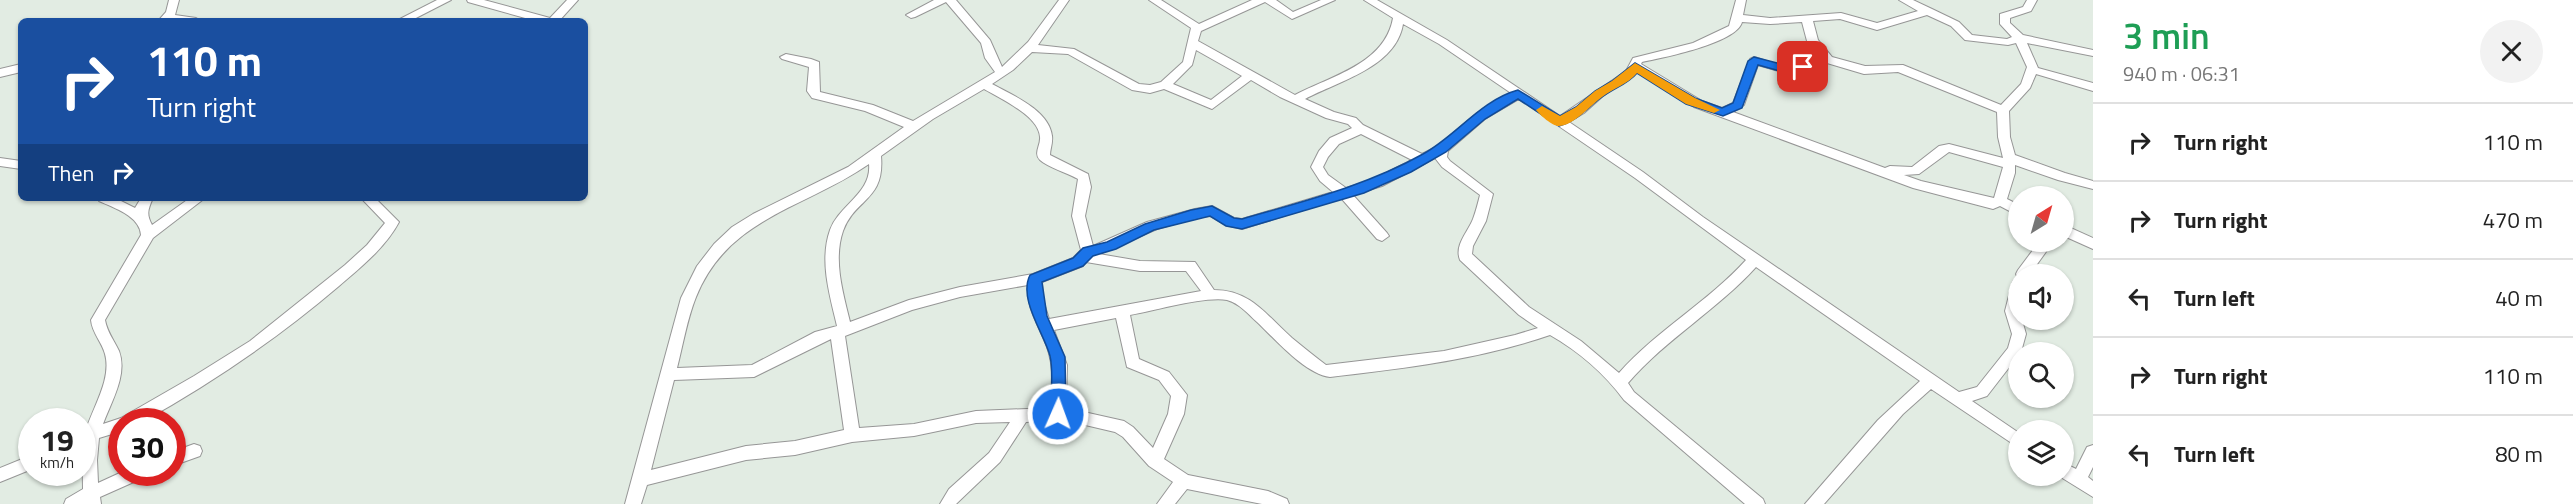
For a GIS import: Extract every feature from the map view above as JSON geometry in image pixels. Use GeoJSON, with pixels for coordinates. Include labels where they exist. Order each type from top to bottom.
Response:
{"type":"FeatureCollection","features":[{"type":"Feature","properties":{"kind":"street"},"geometry":{"type":"LineString","coordinates":[[166,18],[171,13],[174,0]]}},
{"type":"Feature","properties":{"kind":"street"},"geometry":{"type":"LineString","coordinates":[[407,18],[446,0]]}},
{"type":"Feature","properties":{"kind":"street"},"geometry":{"type":"LineString","coordinates":[[472,0],[537,18]]}},
{"type":"Feature","properties":{"kind":"street"},"geometry":{"type":"LineString","coordinates":[[556,18],[573,0]]}},
{"type":"Feature","properties":{"kind":"street"},"geometry":{"type":"LineString","coordinates":[[911,15],[943,0]]}},
{"type":"Feature","properties":{"kind":"street"},"geometry":{"type":"LineString","coordinates":[[950,0],[986,42],[991,58],[1001,73]]}},
{"type":"Feature","properties":{"kind":"street"},"geometry":{"type":"LineString","coordinates":[[633,504],[691,292],[714,251],[756,217],[841,176],[875,155],[913,126],[1014,64],[1029,48],[1064,0]]}},
{"type":"Feature","properties":{"kind":"street"},"geometry":{"type":"LineString","coordinates":[[1154,0],[1198,28]]}},
{"type":"Feature","properties":{"kind":"street"},"geometry":{"type":"LineString","coordinates":[[1029,48],[1072,52],[1139,88],[1150,89],[1165,85],[1186,66],[1195,30],[1261,0]]}},
{"type":"Feature","properties":{"kind":"street"},"geometry":{"type":"LineString","coordinates":[[1269,0],[1283,12],[1293,16],[1330,0]]}},
{"type":"Feature","properties":{"kind":"street"},"geometry":{"type":"LineString","coordinates":[[1369,0],[1443,42],[1639,175],[1698,220],[2008,434]]}},
{"type":"Feature","properties":{"kind":"street"},"geometry":{"type":"LineString","coordinates":[[1559,122],[1580,110],[1599,93],[1617,84],[1631,73],[1640,59],[1706,43],[1735,27],[1741,0]]}},
{"type":"Feature","properties":{"kind":"street"},"geometry":{"type":"LineString","coordinates":[[1904,0],[1955,24],[1969,38],[2008,42],[2019,38],[2093,53]]}},
{"type":"Feature","properties":{"kind":"street"},"geometry":{"type":"LineString","coordinates":[[2000,201],[2009,161],[2004,138],[2003,110],[2026,85],[2033,70],[2033,64],[2019,38],[2005,24],[2004,16],[2028,9],[2032,0]]}},
{"type":"Feature","properties":{"kind":"street"},"geometry":{"type":"LineString","coordinates":[[1737,18],[1770,21],[1841,16],[1877,27],[1928,11]]}},
{"type":"Feature","properties":{"kind":"street"},"geometry":{"type":"LineString","coordinates":[[1296,99],[1357,69],[1387,49],[1400,27],[1399,18]]}},
{"type":"Feature","properties":{"kind":"street"},"geometry":{"type":"LineString","coordinates":[[1805,18],[1810,26],[1813,41],[1828,59]]}},
{"type":"Feature","properties":{"kind":"street"},"geometry":{"type":"LineString","coordinates":[[1192,44],[1249,76],[1330,115],[1352,121],[1359,128],[1423,160]]}},
{"type":"Feature","properties":{"kind":"street"},"geometry":{"type":"LineString","coordinates":[[786,57],[815,65],[813,91],[816,95],[881,112],[913,126]]}},
{"type":"Feature","properties":{"kind":"street"},"geometry":{"type":"LineString","coordinates":[[1723,112],[1738,105],[1754,61],[1794,71],[1803,67],[1810,60],[1828,59],[1864,70],[1893,67],[1906,70],[1948,90],[2003,110]]}},
{"type":"Feature","properties":{"kind":"street"},"geometry":{"type":"LineString","coordinates":[[1635,66],[1691,101],[1927,188],[1953,192],[1990,204],[2000,201],[2008,205]]}},
{"type":"Feature","properties":{"kind":"street"},"geometry":{"type":"LineString","coordinates":[[0,74],[18,69]]}},
{"type":"Feature","properties":{"kind":"street"},"geometry":{"type":"LineString","coordinates":[[2033,70],[2093,87]]}},
{"type":"Feature","properties":{"kind":"street"},"geometry":{"type":"LineString","coordinates":[[1165,85],[1214,105],[1249,76]]}},
{"type":"Feature","properties":{"kind":"street"},"geometry":{"type":"LineString","coordinates":[[982,83],[1037,119],[1047,139],[1043,154],[1045,158],[1084,177],[1084,195],[1079,207],[1078,219],[1086,254]]}},
{"type":"Feature","properties":{"kind":"street"},"geometry":{"type":"LineString","coordinates":[[668,374],[754,371],[820,336],[841,331],[909,305],[960,292],[1035,279],[1078,262],[1086,254],[1112,246],[1150,227],[1191,215],[1212,211],[1231,222],[1242,224],[1345,194],[1377,183],[1423,160],[1442,149],[1481,116],[1518,94]]}},
{"type":"Feature","properties":{"kind":"street"},"geometry":{"type":"LineString","coordinates":[[1359,128],[1352,136],[1338,139],[1318,161],[1317,167],[1324,178],[1345,194],[1382,236]]}},
{"type":"Feature","properties":{"kind":"street"},"geometry":{"type":"LineString","coordinates":[[1879,170],[1915,171],[1949,148],[2009,161],[2093,185]]}},
{"type":"Feature","properties":{"kind":"street"},"geometry":{"type":"LineString","coordinates":[[1442,149],[1441,157],[1446,164],[1487,194],[1479,221],[1466,246],[1465,256],[1524,311],[1565,336],[1620,382],[1629,396],[1757,504]]}},
{"type":"Feature","properties":{"kind":"street"},"geometry":{"type":"LineString","coordinates":[[852,435],[834,284],[835,243],[837,230],[842,220],[864,199],[875,179],[877,167],[875,155]]}},
{"type":"Feature","properties":{"kind":"street"},"geometry":{"type":"LineString","coordinates":[[0,162],[18,165]]}},
{"type":"Feature","properties":{"kind":"street"},"geometry":{"type":"LineString","coordinates":[[109,201],[141,219],[148,227],[148,234]]}},
{"type":"Feature","properties":{"kind":"street"},"geometry":{"type":"LineString","coordinates":[[141,219],[141,210],[146,201]]}},
{"type":"Feature","properties":{"kind":"street"},"geometry":{"type":"LineString","coordinates":[[96,419],[107,396],[114,363],[113,353],[99,328],[98,320],[148,234],[195,201]]}},
{"type":"Feature","properties":{"kind":"street"},"geometry":{"type":"LineString","coordinates":[[151,408],[243,353],[341,276],[387,234],[392,222],[371,201]]}},
{"type":"Feature","properties":{"kind":"street"},"geometry":{"type":"LineString","coordinates":[[2074,235],[2093,244]]}},
{"type":"Feature","properties":{"kind":"street"},"geometry":{"type":"LineString","coordinates":[[1086,254],[1140,266],[1190,266],[1207,288],[1209,295]]}},
{"type":"Feature","properties":{"kind":"street"},"geometry":{"type":"LineString","coordinates":[[1620,382],[1637,361],[1731,285],[1755,259]]}},
{"type":"Feature","properties":{"kind":"street"},"geometry":{"type":"LineString","coordinates":[[1035,279],[1034,296],[1058,357],[1058,414]]}},
{"type":"Feature","properties":{"kind":"street"},"geometry":{"type":"LineString","coordinates":[[1044,326],[1209,295],[1229,295],[1246,303],[1288,343],[1326,371],[1444,357],[1516,341],[1551,329]]}},
{"type":"Feature","properties":{"kind":"street"},"geometry":{"type":"LineString","coordinates":[[1122,310],[1132,363],[1164,376],[1179,395],[1176,414],[1155,461]]}},
{"type":"Feature","properties":{"kind":"street"},"geometry":{"type":"LineString","coordinates":[[1956,399],[1982,392],[2015,350],[2018,330]]}},
{"type":"Feature","properties":{"kind":"street"},"geometry":{"type":"LineString","coordinates":[[1813,504],[1830,488],[1884,423],[1930,381]]}},
{"type":"Feature","properties":{"kind":"street"},"geometry":{"type":"LineString","coordinates":[[641,480],[746,453],[795,448],[852,435],[914,430],[976,417],[1070,414],[1119,426],[1155,461],[1184,481],[1269,498],[1281,504]]}},
{"type":"Feature","properties":{"kind":"street"},"geometry":{"type":"LineString","coordinates":[[948,504],[953,496],[1009,441],[1021,416]]}},
{"type":"Feature","properties":{"kind":"street"},"geometry":{"type":"LineString","coordinates":[[186,454],[194,451]]}},
{"type":"Feature","properties":{"kind":"street"},"geometry":{"type":"LineString","coordinates":[[2074,472],[2093,452]]}},
{"type":"Feature","properties":{"kind":"street"},"geometry":{"type":"LineString","coordinates":[[0,475],[18,468]]}},
{"type":"Feature","properties":{"kind":"street"},"geometry":{"type":"LineString","coordinates":[[2074,477],[2093,490]]}},
{"type":"Feature","properties":{"kind":"street"},"geometry":{"type":"LineString","coordinates":[[1165,504],[1184,481]]}},
{"type":"Feature","properties":{"kind":"street"},"geometry":{"type":"LineString","coordinates":[[72,504],[92,498],[114,486]]}},
{"type":"Feature","properties":{"kind":"slow traffic"},"geometry":{"type":"LineString","coordinates":[[1542,110],[1559,122],[1580,110],[1599,93],[1617,84],[1631,73],[1635,66],[1691,101],[1714,110]]}},
{"type":"Feature","properties":{"kind":"route"},"geometry":{"type":"LineString","coordinates":[[1058,414],[1060,399],[1058,357],[1034,296],[1035,279],[1078,262],[1088,252],[1112,246],[1150,227],[1191,215],[1212,211],[1231,222],[1242,224],[1360,190],[1442,149],[1481,116],[1518,94],[1559,122],[1580,110],[1599,93],[1617,84],[1631,73],[1635,66],[1691,101],[1723,112],[1738,105],[1754,61],[1794,71],[1803,67]]}}]}
